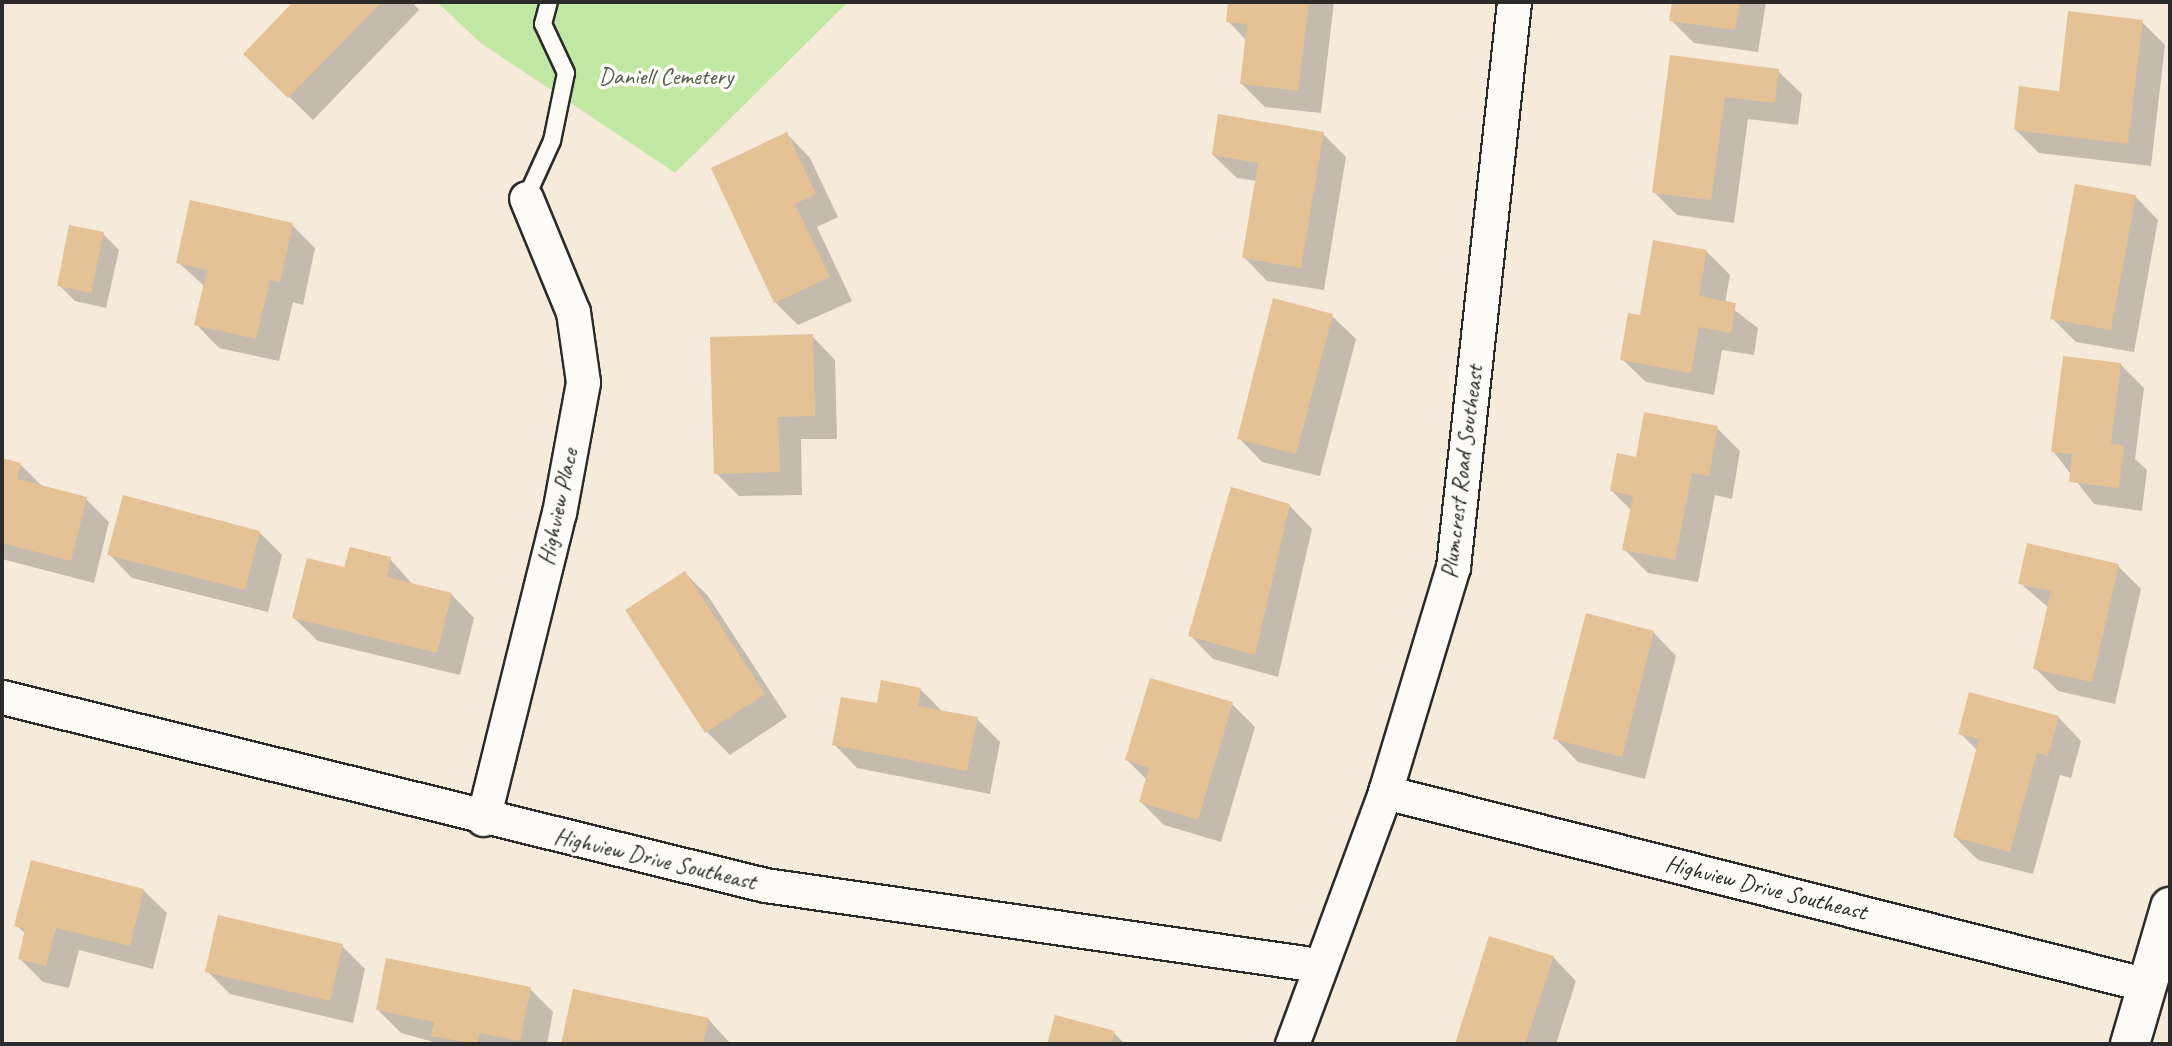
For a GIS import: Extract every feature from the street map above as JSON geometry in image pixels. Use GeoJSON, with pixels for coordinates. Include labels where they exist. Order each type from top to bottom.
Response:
{"type":"FeatureCollection","features":[{"type":"Feature","properties":{"kind":"street","name":"Plumcrest Road Southeast"},"geometry":{"type":"LineString","coordinates":[[1292,1044],[1318,965],[1385,792],[1454,567],[1514,2]]}},
{"type":"Feature","properties":{"kind":"street","name":"Highview Place"},"geometry":{"type":"LineString","coordinates":[[483,819],[559,513],[583,382],[573,312],[526,198]]}},
{"type":"Feature","properties":{"kind":"street","name":"Highview Drive Southeast"},"geometry":{"type":"LineString","coordinates":[[2,697],[483,819],[765,885],[1318,965]]}},
{"type":"Feature","properties":{"kind":"street","name":"Highview Drive Southeast"},"geometry":{"type":"LineString","coordinates":[[1385,792],[2147,985]]}},
{"type":"Feature","properties":{"kind":"street"},"geometry":{"type":"LineString","coordinates":[[2130,1044],[2170,907]]}},
{"type":"Feature","properties":{"kind":"lane"},"geometry":{"type":"LineString","coordinates":[[526,198],[552,141],[566,73],[544,24],[549,2]]}},
{"type":"Feature","properties":{"kind":"green space","name":"Daniell Cemetery"},"geometry":{"type":"Polygon","coordinates":[[[437,2],[848,2],[675,173],[481,43],[437,2]]]}},
{"type":"Feature","properties":{"kind":"building"},"geometry":{"type":"Polygon","coordinates":[[[293,2],[382,2],[288,98],[243,54],[293,2]]]}},
{"type":"Feature","properties":{"kind":"building"},"geometry":{"type":"Polygon","coordinates":[[[1228,2],[1309,2],[1298,91],[1240,84],[1247,24],[1226,22],[1228,2]]]}},
{"type":"Feature","properties":{"kind":"building"},"geometry":{"type":"Polygon","coordinates":[[[1672,2],[1740,2],[1735,30],[1669,21],[1672,2]]]}},
{"type":"Feature","properties":{"kind":"building"},"geometry":{"type":"Polygon","coordinates":[[[2068,11],[2143,20],[2128,144],[2014,130],[2019,86],[2059,91],[2068,11]]]}},
{"type":"Feature","properties":{"kind":"building"},"geometry":{"type":"Polygon","coordinates":[[[1670,55],[1779,69],[1775,103],[1725,97],[1711,200],[1652,193],[1670,55]]]}},
{"type":"Feature","properties":{"kind":"building"},"geometry":{"type":"Polygon","coordinates":[[[1218,114],[1324,132],[1301,268],[1242,258],[1258,163],[1212,155],[1218,114]]]}},
{"type":"Feature","properties":{"kind":"building"},"geometry":{"type":"Polygon","coordinates":[[[787,132],[816,194],[795,204],[830,277],[774,303],[711,168],[787,132]]]}},
{"type":"Feature","properties":{"kind":"building"},"geometry":{"type":"Polygon","coordinates":[[[2075,184],[2136,195],[2111,330],[2050,319],[2075,184]]]}},
{"type":"Feature","properties":{"kind":"building"},"geometry":{"type":"Polygon","coordinates":[[[190,200],[293,223],[280,282],[270,280],[256,339],[194,325],[207,270],[176,263],[190,200]]]}},
{"type":"Feature","properties":{"kind":"building"},"geometry":{"type":"Polygon","coordinates":[[[69,225],[104,232],[91,293],[57,286],[69,225]]]}},
{"type":"Feature","properties":{"kind":"building"},"geometry":{"type":"Polygon","coordinates":[[[1653,240],[1707,250],[1699,296],[1736,303],[1731,333],[1699,327],[1691,373],[1620,360],[1628,313],[1640,315],[1653,240]]]}},
{"type":"Feature","properties":{"kind":"building"},"geometry":{"type":"Polygon","coordinates":[[[1273,298],[1333,314],[1296,454],[1237,439],[1273,298]]]}},
{"type":"Feature","properties":{"kind":"building"},"geometry":{"type":"Polygon","coordinates":[[[813,334],[815,416],[778,417],[780,472],[714,474],[710,337],[813,334]]]}},
{"type":"Feature","properties":{"kind":"building"},"geometry":{"type":"Polygon","coordinates":[[[2063,356],[2121,363],[2111,444],[2124,445],[2119,488],[2069,482],[2072,454],[2051,452],[2063,356]]]}},
{"type":"Feature","properties":{"kind":"building"},"geometry":{"type":"Polygon","coordinates":[[[1644,412],[1718,426],[1709,476],[1692,473],[1675,560],[1622,550],[1633,496],[1610,491],[1617,453],[1636,457],[1644,412]]]}},
{"type":"Feature","properties":{"kind":"building"},"geometry":{"type":"Polygon","coordinates":[[[2,458],[21,463],[17,479],[87,497],[71,561],[2,543],[2,458]]]}},
{"type":"Feature","properties":{"kind":"building"},"geometry":{"type":"Polygon","coordinates":[[[1231,487],[1290,504],[1255,655],[1188,636],[1231,487]]]}},
{"type":"Feature","properties":{"kind":"building"},"geometry":{"type":"Polygon","coordinates":[[[123,495],[260,531],[245,590],[107,555],[123,495]]]}},
{"type":"Feature","properties":{"kind":"building"},"geometry":{"type":"Polygon","coordinates":[[[2027,543],[2119,564],[2092,682],[2033,669],[2051,591],[2018,584],[2027,543]]]}},
{"type":"Feature","properties":{"kind":"building"},"geometry":{"type":"Polygon","coordinates":[[[350,547],[391,557],[387,577],[452,593],[437,653],[292,618],[307,558],[344,567],[350,547]]]}},
{"type":"Feature","properties":{"kind":"building"},"geometry":{"type":"Polygon","coordinates":[[[685,571],[765,694],[705,733],[625,610],[685,571]]]}},
{"type":"Feature","properties":{"kind":"building"},"geometry":{"type":"Polygon","coordinates":[[[1586,613],[1654,631],[1622,757],[1553,739],[1586,613]]]}},
{"type":"Feature","properties":{"kind":"building"},"geometry":{"type":"Polygon","coordinates":[[[1150,678],[1233,702],[1198,820],[1139,802],[1149,768],[1125,760],[1150,678]]]}},
{"type":"Feature","properties":{"kind":"building"},"geometry":{"type":"Polygon","coordinates":[[[881,680],[921,688],[918,706],[978,717],[967,771],[832,745],[841,697],[877,703],[881,680]]]}},
{"type":"Feature","properties":{"kind":"building"},"geometry":{"type":"Polygon","coordinates":[[[1969,692],[2059,716],[2048,756],[2037,753],[2010,852],[1953,837],[1979,739],[1958,734],[1969,692]]]}},
{"type":"Feature","properties":{"kind":"building"},"geometry":{"type":"Polygon","coordinates":[[[31,860],[144,889],[130,946],[56,928],[46,966],[18,959],[25,929],[14,926],[31,860]]]}},
{"type":"Feature","properties":{"kind":"building"},"geometry":{"type":"Polygon","coordinates":[[[218,915],[343,944],[330,1001],[205,972],[218,915]]]}},
{"type":"Feature","properties":{"kind":"building"},"geometry":{"type":"Polygon","coordinates":[[[1489,936],[1554,956],[1525,1044],[1455,1044],[1489,936]]]}},
{"type":"Feature","properties":{"kind":"building"},"geometry":{"type":"Polygon","coordinates":[[[386,958],[531,987],[520,1041],[479,1033],[477,1044],[431,1036],[434,1022],[376,1010],[386,958]]]}},
{"type":"Feature","properties":{"kind":"building"},"geometry":{"type":"Polygon","coordinates":[[[573,989],[709,1018],[703,1044],[561,1044],[573,989]]]}},
{"type":"Feature","properties":{"kind":"building"},"geometry":{"type":"Polygon","coordinates":[[[1055,1015],[1115,1031],[1111,1044],[1047,1044],[1055,1015]]]}}]}
